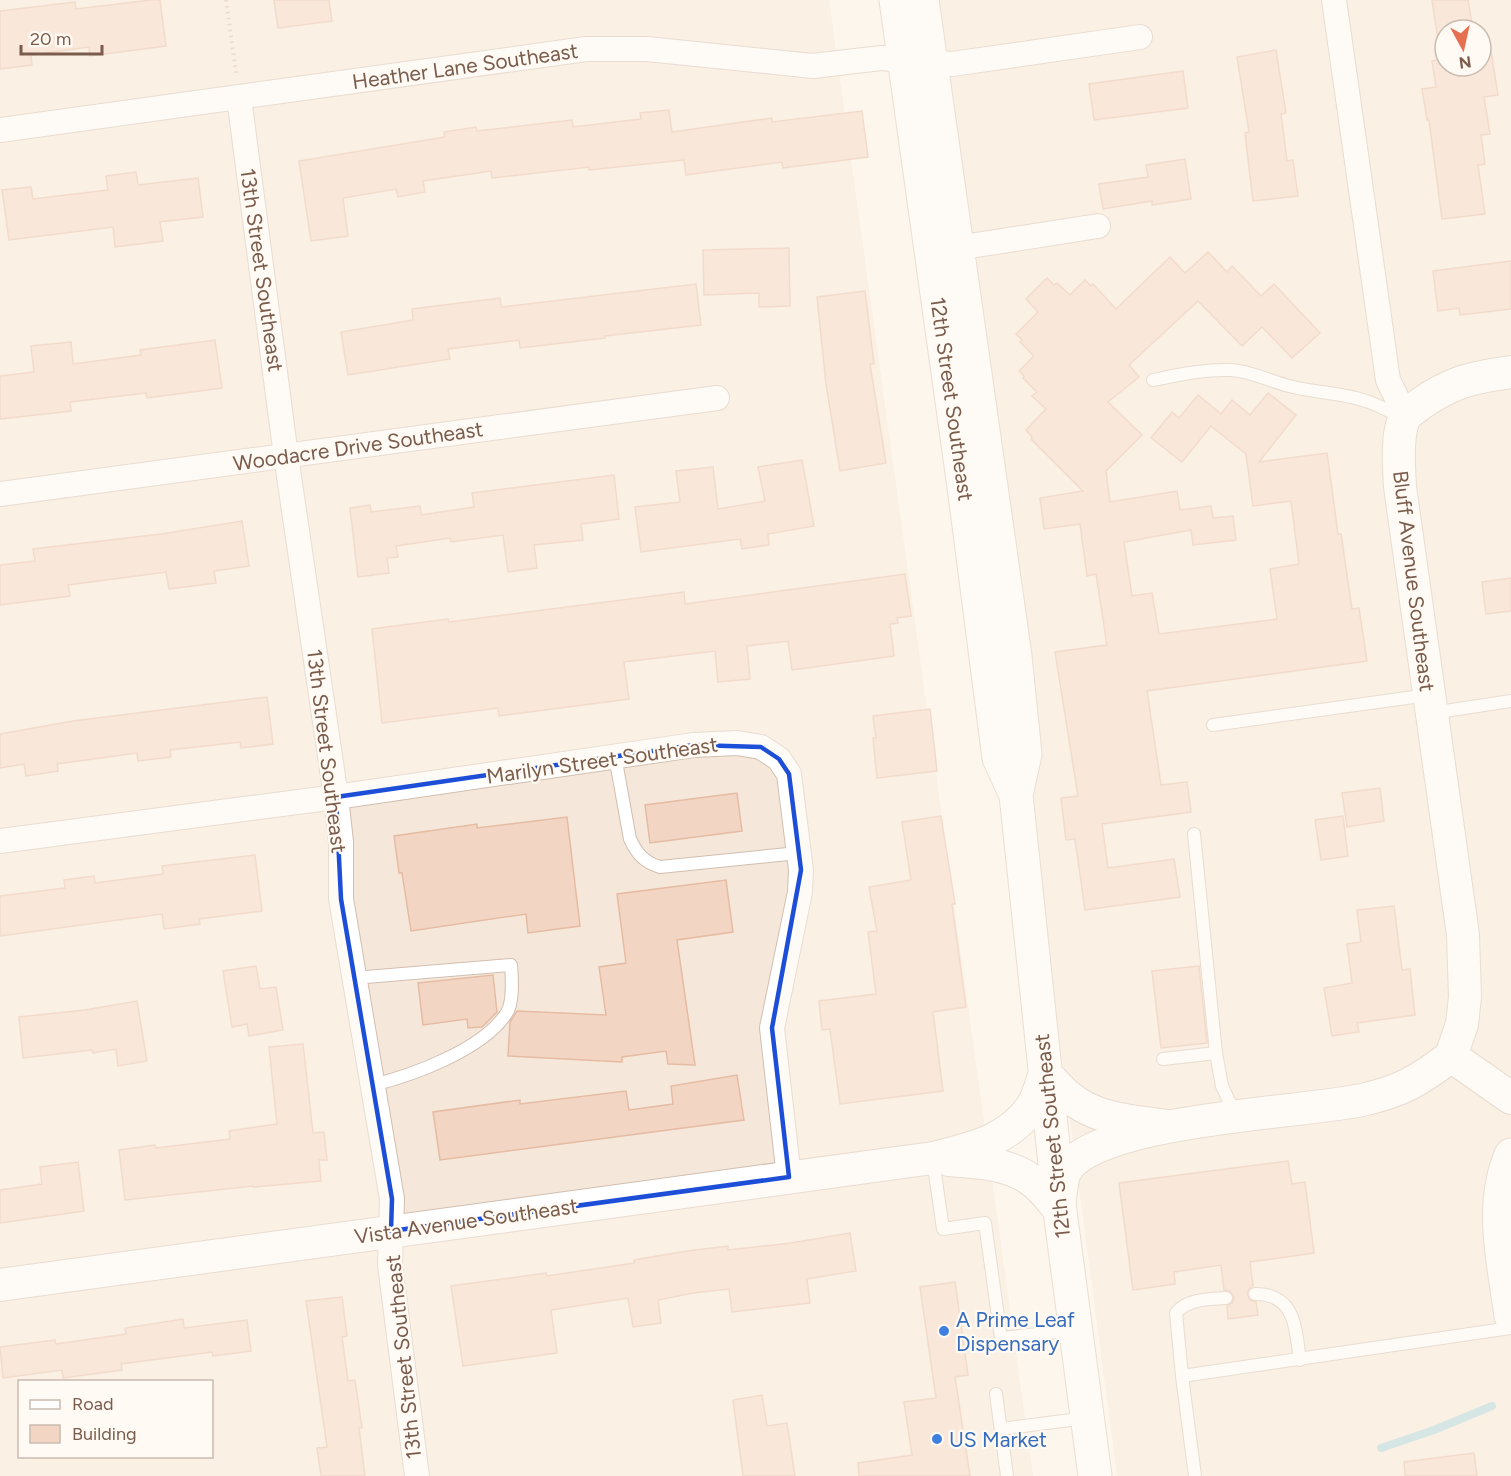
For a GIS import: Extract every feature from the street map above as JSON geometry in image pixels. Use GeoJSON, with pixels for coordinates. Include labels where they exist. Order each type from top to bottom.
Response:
{"type":"FeatureCollection","features":[{"type":"Feature","properties":{"kind":"main road","name":"12th Street Southeast"},"geometry":{"type":"LineString","coordinates":[[896,0],[918,62],[957,248],[1015,656],[1025,754],[1016,795],[1060,1205],[1095,1476]]}},
{"type":"Feature","properties":{"kind":"main road","name":"12th Street Southeast"},"geometry":{"type":"LineString","coordinates":[[922,0],[918,62],[964,487],[999,758],[1016,795]]}},
{"type":"Feature","properties":{"kind":"main road"},"geometry":{"type":"LineString","coordinates":[[1511,1155],[1500,1189],[1499,1208],[1499,1228],[1511,1316]]}},
{"type":"Feature","properties":{"kind":"street"},"geometry":{"type":"LineString","coordinates":[[1334,0],[1388,380],[1406,417],[1431,396],[1451,384],[1480,376],[1511,372]]}},
{"type":"Feature","properties":{"kind":"street","name":"Heather Lane Southeast"},"geometry":{"type":"LineString","coordinates":[[0,130],[586,50],[647,49],[813,66],[881,58],[952,64],[1140,37]]}},
{"type":"Feature","properties":{"kind":"street","name":"13th Street Southeast"},"geometry":{"type":"LineString","coordinates":[[239,98],[286,456],[336,797],[341,842],[341,900],[392,1199],[390,1265],[417,1476]]}},
{"type":"Feature","properties":{"kind":"street"},"geometry":{"type":"LineString","coordinates":[[957,248],[1098,226]]}},
{"type":"Feature","properties":{"kind":"street","name":"Woodacre Drive Southeast"},"geometry":{"type":"LineString","coordinates":[[0,494],[717,398]]}},
{"type":"Feature","properties":{"kind":"street","name":"Bluff Avenue Southeast"},"geometry":{"type":"LineString","coordinates":[[1406,417],[1398,458],[1400,487],[1463,935],[1466,997],[1462,1024],[1451,1056]]}},
{"type":"Feature","properties":{"kind":"street","name":"Marilyn Street Southeast"},"geometry":{"type":"LineString","coordinates":[[0,841],[336,797],[694,746],[737,743],[761,747],[779,759],[789,774],[801,870],[800,892],[772,1028],[789,1177]]}},
{"type":"Feature","properties":{"kind":"street"},"geometry":{"type":"LineString","coordinates":[[1060,1205],[1066,1172],[1089,1151],[1109,1142],[1167,1126],[1361,1100],[1404,1088],[1422,1078],[1451,1056],[1511,1098]]}},
{"type":"Feature","properties":{"kind":"street"},"geometry":{"type":"LineString","coordinates":[[933,1158],[977,1146],[1007,1133],[1022,1120],[1032,1106],[1045,1073],[1068,1097],[1104,1117],[1167,1126]]}},
{"type":"Feature","properties":{"kind":"street"},"geometry":{"type":"LineString","coordinates":[[933,1158],[983,1163],[1020,1173],[1032,1180],[1060,1205]]}},
{"type":"Feature","properties":{"kind":"street","name":"Vista Avenue Southeast"},"geometry":{"type":"LineString","coordinates":[[0,1284],[933,1158]]}},
{"type":"Feature","properties":{"kind":"lane"},"geometry":{"type":"LineString","coordinates":[[1153,380],[1199,372],[1232,370],[1260,376],[1288,386],[1343,394],[1406,417]]}},
{"type":"Feature","properties":{"kind":"lane"},"geometry":{"type":"LineString","coordinates":[[1213,724],[1430,704],[1511,701]]}},
{"type":"Feature","properties":{"kind":"lane"},"geometry":{"type":"LineString","coordinates":[[615,756],[630,839],[636,852],[647,862],[660,867],[798,854]]}},
{"type":"Feature","properties":{"kind":"lane"},"geometry":{"type":"LineString","coordinates":[[1194,834],[1216,1053],[1222,1086],[1236,1117]]}},
{"type":"Feature","properties":{"kind":"lane"},"geometry":{"type":"LineString","coordinates":[[354,978],[511,965],[513,982],[507,1013],[487,1034],[453,1055],[409,1076],[373,1085]]}},
{"type":"Feature","properties":{"kind":"lane"},"geometry":{"type":"LineString","coordinates":[[1163,1059],[1216,1053]]}},
{"type":"Feature","properties":{"kind":"lane"},"geometry":{"type":"LineString","coordinates":[[933,1158],[943,1229],[985,1223],[1001,1338],[1076,1330]]}},
{"type":"Feature","properties":{"kind":"lane"},"geometry":{"type":"LineString","coordinates":[[1255,1294],[1277,1298],[1290,1310],[1300,1360]]}},
{"type":"Feature","properties":{"kind":"lane"},"geometry":{"type":"LineString","coordinates":[[1195,1476],[1176,1313],[1180,1308],[1196,1301],[1226,1298]]}},
{"type":"Feature","properties":{"kind":"lane"},"geometry":{"type":"LineString","coordinates":[[1182,1376],[1511,1328]]}},
{"type":"Feature","properties":{"kind":"lane"},"geometry":{"type":"LineString","coordinates":[[996,1394],[1007,1476]]}},
{"type":"Feature","properties":{"kind":"lane"},"geometry":{"type":"LineString","coordinates":[[1001,1429],[1087,1418]]}},
{"type":"Feature","properties":{"kind":"path"},"geometry":{"type":"LineString","coordinates":[[226,0],[239,98]]}},
{"type":"Feature","properties":{"kind":"highlighted area"},"geometry":{"type":"Polygon","coordinates":[[[694,745],[761,747],[779,759],[789,774],[801,870],[772,1028],[789,1177],[391,1231],[392,1199],[341,899],[336,797],[694,745]]]}},
{"type":"Feature","properties":{"kind":"shaded area"},"geometry":{"type":"Polygon","coordinates":[[[0,0],[829,0],[1033,1476],[0,1476],[0,0]]]}},
{"type":"Feature","properties":{"kind":"shaded area"},"geometry":{"type":"Polygon","coordinates":[[[923,0],[1511,0],[1511,1476],[1117,1476],[923,0]]]}},
{"type":"Feature","properties":{"kind":"building"},"geometry":{"type":"Polygon","coordinates":[[[160,0],[166,46],[90,56],[89,47],[31,55],[32,65],[0,69],[0,11],[75,2],[76,9],[160,0]]]}},
{"type":"Feature","properties":{"kind":"building"},"geometry":{"type":"Polygon","coordinates":[[[274,0],[329,0],[332,21],[278,28],[274,0]]]}},
{"type":"Feature","properties":{"kind":"building"},"geometry":{"type":"Polygon","coordinates":[[[1432,0],[1468,0],[1471,18],[1435,18],[1432,0]]]}},
{"type":"Feature","properties":{"kind":"building"},"geometry":{"type":"Polygon","coordinates":[[[1276,50],[1286,113],[1281,114],[1287,161],[1293,160],[1298,196],[1253,201],[1245,133],[1249,132],[1237,57],[1276,50]]]}},
{"type":"Feature","properties":{"kind":"building"},"geometry":{"type":"Polygon","coordinates":[[[1493,64],[1498,95],[1484,97],[1490,134],[1481,135],[1485,164],[1478,165],[1485,214],[1442,219],[1429,120],[1427,120],[1422,89],[1436,87],[1435,78],[1493,78],[1493,64]]]}},
{"type":"Feature","properties":{"kind":"building"},"geometry":{"type":"Polygon","coordinates":[[[1183,71],[1188,108],[1094,120],[1089,84],[1183,71]]]}},
{"type":"Feature","properties":{"kind":"building"},"geometry":{"type":"Polygon","coordinates":[[[669,110],[672,132],[772,118],[772,122],[862,111],[868,157],[783,168],[782,162],[686,175],[684,160],[589,170],[589,167],[492,178],[491,171],[423,181],[425,192],[398,197],[396,189],[343,198],[348,236],[311,241],[299,161],[445,137],[444,132],[476,127],[477,131],[572,120],[573,127],[641,119],[640,113],[669,110]]]}},
{"type":"Feature","properties":{"kind":"building"},"geometry":{"type":"Polygon","coordinates":[[[1185,159],[1191,199],[1152,205],[1152,201],[1103,209],[1099,184],[1148,177],[1146,165],[1185,159]]]}},
{"type":"Feature","properties":{"kind":"building"},"geometry":{"type":"Polygon","coordinates":[[[136,172],[138,185],[198,178],[203,217],[160,222],[163,241],[115,247],[113,227],[9,240],[2,190],[31,187],[33,199],[108,190],[106,176],[136,172]]]}},
{"type":"Feature","properties":{"kind":"building"},"geometry":{"type":"Polygon","coordinates":[[[789,248],[790,306],[759,307],[759,293],[704,295],[703,250],[789,248]]]}},
{"type":"Feature","properties":{"kind":"building"},"geometry":{"type":"Polygon","coordinates":[[[1208,252],[1227,272],[1232,266],[1261,296],[1274,284],[1320,333],[1292,358],[1262,327],[1242,346],[1198,301],[1129,365],[1139,377],[1108,402],[1142,435],[1106,471],[1110,502],[1177,491],[1180,510],[1211,506],[1213,518],[1233,516],[1236,540],[1193,545],[1191,530],[1124,542],[1132,596],[1152,593],[1159,634],[1277,619],[1270,569],[1299,564],[1291,501],[1253,506],[1246,454],[1211,426],[1182,462],[1151,438],[1172,412],[1179,418],[1198,395],[1221,414],[1232,400],[1250,415],[1268,393],[1296,415],[1259,462],[1327,453],[1338,534],[1341,534],[1352,609],[1359,608],[1367,661],[1147,691],[1161,785],[1187,782],[1191,812],[1102,824],[1108,868],[1174,859],[1180,897],[1085,910],[1075,839],[1066,840],[1061,798],[1078,796],[1055,652],[1107,645],[1096,574],[1087,576],[1080,524],[1044,529],[1040,498],[1083,491],[1031,439],[1032,437],[1026,430],[1046,409],[1032,396],[1037,392],[1019,371],[1034,356],[1020,342],[1022,340],[1016,334],[1038,312],[1026,299],[1047,278],[1054,285],[1057,283],[1070,295],[1085,280],[1091,286],[1093,284],[1116,309],[1170,257],[1185,273],[1208,252]]]}},
{"type":"Feature","properties":{"kind":"building"},"geometry":{"type":"Polygon","coordinates":[[[1511,261],[1511,309],[1460,315],[1459,308],[1438,311],[1433,271],[1511,261]]]}},
{"type":"Feature","properties":{"kind":"building"},"geometry":{"type":"Polygon","coordinates":[[[696,284],[701,325],[520,348],[519,340],[448,349],[450,359],[348,375],[341,332],[413,320],[412,309],[500,298],[501,307],[696,284]]]}},
{"type":"Feature","properties":{"kind":"building"},"geometry":{"type":"Polygon","coordinates":[[[865,291],[874,364],[870,364],[886,463],[840,471],[826,384],[817,297],[865,291]]]}},
{"type":"Feature","properties":{"kind":"building"},"geometry":{"type":"Polygon","coordinates":[[[215,340],[222,388],[147,398],[146,393],[70,402],[71,411],[0,419],[0,376],[34,372],[31,346],[71,342],[73,364],[141,355],[140,350],[215,340]]]}},
{"type":"Feature","properties":{"kind":"building"},"geometry":{"type":"Polygon","coordinates":[[[802,460],[814,526],[768,534],[769,545],[742,549],[740,539],[641,552],[635,507],[680,502],[676,471],[713,467],[718,509],[765,501],[758,467],[802,460]]]}},
{"type":"Feature","properties":{"kind":"building"},"geometry":{"type":"Polygon","coordinates":[[[614,475],[619,519],[581,524],[583,540],[534,545],[537,568],[508,572],[503,535],[451,542],[450,538],[396,546],[398,557],[387,558],[389,573],[358,577],[350,508],[370,505],[371,512],[420,506],[421,515],[474,507],[472,493],[614,475]]]}},
{"type":"Feature","properties":{"kind":"building"},"geometry":{"type":"Polygon","coordinates":[[[242,521],[249,566],[214,571],[216,583],[169,589],[166,572],[68,585],[70,596],[0,605],[0,565],[35,561],[33,549],[161,534],[242,521]]]}},
{"type":"Feature","properties":{"kind":"building"},"geometry":{"type":"Polygon","coordinates":[[[905,574],[911,616],[897,618],[898,623],[890,624],[894,656],[792,670],[788,641],[747,646],[750,679],[718,682],[715,651],[624,662],[629,699],[499,716],[498,708],[382,723],[372,629],[448,619],[449,622],[684,592],[685,604],[905,574]]]}},
{"type":"Feature","properties":{"kind":"building"},"geometry":{"type":"Polygon","coordinates":[[[1511,578],[1511,611],[1486,614],[1482,582],[1511,578]]]}},
{"type":"Feature","properties":{"kind":"building"},"geometry":{"type":"Polygon","coordinates":[[[267,697],[273,744],[241,748],[240,742],[170,750],[171,757],[138,761],[137,753],[57,764],[58,771],[26,776],[24,764],[0,768],[0,734],[73,721],[267,697]]]}},
{"type":"Feature","properties":{"kind":"building"},"geometry":{"type":"Polygon","coordinates":[[[930,709],[937,771],[877,778],[873,716],[930,709]]]}},
{"type":"Feature","properties":{"kind":"building"},"geometry":{"type":"Polygon","coordinates":[[[1380,788],[1384,821],[1347,827],[1342,793],[1380,788]]]}},
{"type":"Feature","properties":{"kind":"building"},"geometry":{"type":"Polygon","coordinates":[[[737,793],[742,831],[650,843],[645,805],[737,793]]]}},
{"type":"Feature","properties":{"kind":"building"},"geometry":{"type":"Polygon","coordinates":[[[941,816],[955,904],[952,904],[966,1007],[933,1012],[943,1091],[840,1104],[830,1029],[822,1030],[819,1001],[876,994],[868,932],[877,931],[869,887],[911,880],[902,822],[941,816]]]}},
{"type":"Feature","properties":{"kind":"building"},"geometry":{"type":"Polygon","coordinates":[[[1343,816],[1348,856],[1321,860],[1315,820],[1343,816]]]}},
{"type":"Feature","properties":{"kind":"building"},"geometry":{"type":"Polygon","coordinates":[[[567,817],[580,926],[528,933],[526,914],[411,931],[394,836],[477,824],[477,828],[567,817]]]}},
{"type":"Feature","properties":{"kind":"building"},"geometry":{"type":"Polygon","coordinates":[[[255,855],[262,911],[199,919],[200,924],[164,929],[162,914],[0,936],[0,896],[65,888],[64,880],[94,876],[95,883],[163,874],[162,866],[255,855]]]}},
{"type":"Feature","properties":{"kind":"building"},"geometry":{"type":"Polygon","coordinates":[[[726,880],[733,932],[677,940],[695,1065],[668,1064],[666,1051],[622,1057],[622,1062],[508,1056],[510,1022],[517,1011],[606,1015],[599,967],[626,963],[617,894],[726,880]]]}},
{"type":"Feature","properties":{"kind":"building"},"geometry":{"type":"Polygon","coordinates":[[[1394,906],[1402,970],[1410,969],[1415,1015],[1357,1023],[1359,1032],[1332,1036],[1324,988],[1352,983],[1347,944],[1361,942],[1357,910],[1394,906]]]}},
{"type":"Feature","properties":{"kind":"building"},"geometry":{"type":"Polygon","coordinates":[[[256,966],[260,989],[276,987],[283,1030],[249,1036],[247,1024],[232,1027],[223,971],[256,966]]]}},
{"type":"Feature","properties":{"kind":"building"},"geometry":{"type":"Polygon","coordinates":[[[1199,966],[1207,1043],[1161,1048],[1152,971],[1199,966]]]}},
{"type":"Feature","properties":{"kind":"building"},"geometry":{"type":"Polygon","coordinates":[[[493,975],[497,1012],[482,1027],[468,1028],[467,1019],[423,1025],[418,983],[493,975]]]}},
{"type":"Feature","properties":{"kind":"building"},"geometry":{"type":"Polygon","coordinates":[[[137,1001],[147,1061],[118,1066],[116,1049],[23,1058],[19,1017],[85,1010],[137,1001]]]}},
{"type":"Feature","properties":{"kind":"building"},"geometry":{"type":"Polygon","coordinates":[[[303,1044],[313,1133],[324,1132],[327,1160],[319,1160],[321,1181],[125,1200],[119,1150],[230,1139],[229,1131],[277,1124],[269,1047],[303,1044]]]}},
{"type":"Feature","properties":{"kind":"building"},"geometry":{"type":"Polygon","coordinates":[[[737,1075],[744,1120],[440,1160],[433,1112],[520,1100],[520,1104],[626,1091],[629,1110],[673,1104],[671,1086],[737,1075]]]}},
{"type":"Feature","properties":{"kind":"building"},"geometry":{"type":"Polygon","coordinates":[[[1288,1161],[1292,1184],[1305,1182],[1314,1253],[1250,1262],[1253,1286],[1247,1294],[1250,1300],[1256,1302],[1258,1315],[1228,1319],[1227,1306],[1233,1302],[1234,1297],[1230,1291],[1224,1290],[1221,1265],[1174,1272],[1175,1284],[1133,1290],[1119,1183],[1288,1161]]]}},
{"type":"Feature","properties":{"kind":"building"},"geometry":{"type":"Polygon","coordinates":[[[78,1162],[84,1211],[0,1223],[0,1190],[42,1184],[40,1167],[78,1162]]]}},
{"type":"Feature","properties":{"kind":"building"},"geometry":{"type":"Polygon","coordinates":[[[850,1233],[856,1271],[807,1279],[810,1303],[732,1312],[729,1289],[693,1293],[658,1300],[661,1323],[633,1327],[628,1298],[551,1310],[557,1353],[463,1366],[451,1286],[546,1273],[547,1276],[634,1263],[634,1260],[687,1251],[728,1246],[728,1250],[850,1233]]]}},
{"type":"Feature","properties":{"kind":"building"},"geometry":{"type":"Polygon","coordinates":[[[955,1282],[968,1375],[955,1377],[970,1476],[859,1476],[858,1463],[912,1455],[904,1402],[936,1398],[920,1287],[955,1282]]]}},
{"type":"Feature","properties":{"kind":"building"},"geometry":{"type":"Polygon","coordinates":[[[342,1297],[347,1336],[342,1337],[348,1381],[355,1380],[362,1428],[359,1428],[365,1476],[321,1476],[317,1448],[327,1447],[306,1301],[342,1297]]]}},
{"type":"Feature","properties":{"kind":"building"},"geometry":{"type":"Polygon","coordinates":[[[183,1319],[184,1328],[247,1320],[251,1351],[213,1356],[212,1352],[121,1364],[122,1370],[63,1378],[62,1370],[3,1378],[0,1347],[55,1340],[56,1344],[126,1334],[125,1328],[183,1319]]]}},
{"type":"Feature","properties":{"kind":"building"},"geometry":{"type":"Polygon","coordinates":[[[762,1395],[767,1426],[787,1423],[795,1476],[743,1476],[733,1400],[762,1395]]]}},
{"type":"Feature","properties":{"kind":"building"},"geometry":{"type":"Polygon","coordinates":[[[1474,1453],[1477,1476],[1405,1476],[1404,1462],[1474,1453]]]}},
{"type":"Feature","properties":{"kind":"waterway"},"geometry":{"type":"LineString","coordinates":[[1381,1448],[1434,1430],[1492,1406]]}},
{"type":"Feature","properties":{"kind":"place","name":"A Prime Leaf Dispensary"},"geometry":{"type":"Point","coordinates":[944,1331]}},
{"type":"Feature","properties":{"kind":"place","name":"US Market"},"geometry":{"type":"Point","coordinates":[937,1439]}}]}
